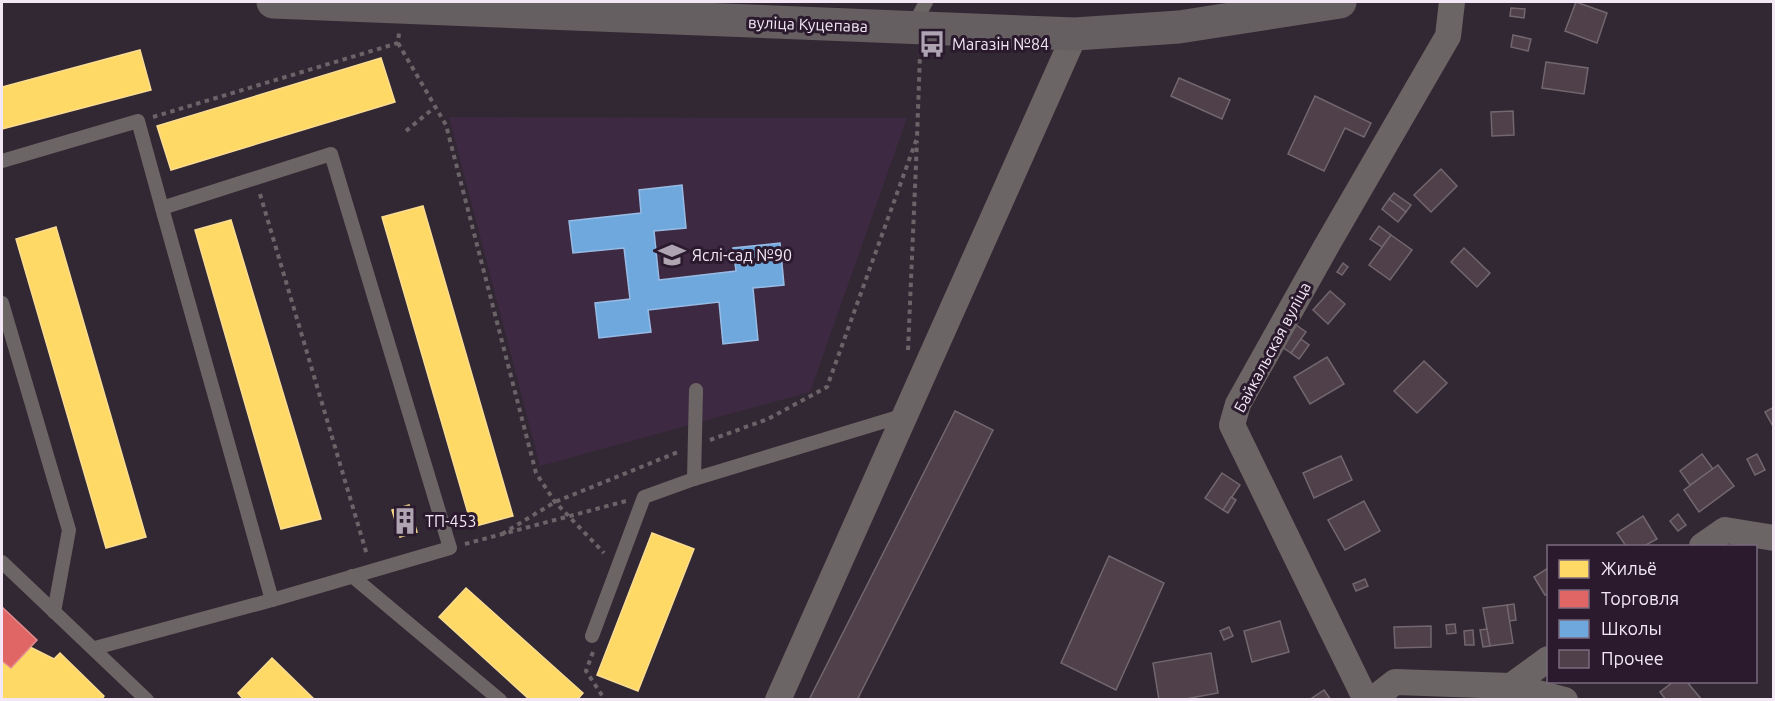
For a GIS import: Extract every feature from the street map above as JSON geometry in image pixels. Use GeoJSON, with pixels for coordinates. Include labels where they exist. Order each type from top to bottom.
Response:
{"type":"FeatureCollection","features":[{"type":"Feature","properties":{"kind":"main road","name":"вуліца Куцепава"},"geometry":{"type":"LineString","coordinates":[[273,2],[920,19],[1075,34],[1179,27],[1340,2]]}},
{"type":"Feature","properties":{"kind":"street","name":"Байкальская вуліца"},"geometry":{"type":"LineString","coordinates":[[1366,699],[1232,425],[1243,394],[1448,36],[1452,2]]}},
{"type":"Feature","properties":{"kind":"street"},"geometry":{"type":"LineString","coordinates":[[778,699],[1075,34]]}},
{"type":"Feature","properties":{"kind":"street"},"geometry":{"type":"LineString","coordinates":[[1703,545],[1725,530],[1773,538]]}},
{"type":"Feature","properties":{"kind":"street"},"geometry":{"type":"LineString","coordinates":[[1511,686],[1547,660]]}},
{"type":"Feature","properties":{"kind":"street"},"geometry":{"type":"LineString","coordinates":[[1372,699],[1395,682],[1511,686],[1565,699]]}},
{"type":"Feature","properties":{"kind":"lane"},"geometry":{"type":"LineString","coordinates":[[2,160],[138,121],[272,600]]}},
{"type":"Feature","properties":{"kind":"lane"},"geometry":{"type":"LineString","coordinates":[[95,648],[450,548],[331,154],[162,208]]}},
{"type":"Feature","properties":{"kind":"lane"},"geometry":{"type":"LineString","coordinates":[[2,303],[69,530],[54,612]]}},
{"type":"Feature","properties":{"kind":"lane"},"geometry":{"type":"LineString","coordinates":[[694,479],[696,390]]}},
{"type":"Feature","properties":{"kind":"lane"},"geometry":{"type":"LineString","coordinates":[[592,636],[644,496],[905,415]]}},
{"type":"Feature","properties":{"kind":"lane"},"geometry":{"type":"LineString","coordinates":[[2,562],[147,699]]}},
{"type":"Feature","properties":{"kind":"lane"},"geometry":{"type":"LineString","coordinates":[[352,576],[500,699]]}},
{"type":"Feature","properties":{"kind":"path"},"geometry":{"type":"LineString","coordinates":[[401,7],[398,43],[446,125],[536,473],[555,502],[617,567]]}},
{"type":"Feature","properties":{"kind":"path"},"geometry":{"type":"LineString","coordinates":[[907,357],[920,19]]}},
{"type":"Feature","properties":{"kind":"path"},"geometry":{"type":"LineString","coordinates":[[138,121],[398,43]]}},
{"type":"Feature","properties":{"kind":"path"},"geometry":{"type":"LineString","coordinates":[[406,131],[435,107]]}},
{"type":"Feature","properties":{"kind":"path"},"geometry":{"type":"LineString","coordinates":[[502,534],[555,502],[768,419],[827,387],[917,138]]}},
{"type":"Feature","properties":{"kind":"path"},"geometry":{"type":"LineString","coordinates":[[255,179],[371,570]]}},
{"type":"Feature","properties":{"kind":"path"},"geometry":{"type":"LineString","coordinates":[[450,548],[644,496]]}},
{"type":"Feature","properties":{"kind":"path"},"geometry":{"type":"LineString","coordinates":[[592,636],[593,651],[586,671],[604,699]]}},
{"type":"Feature","properties":{"kind":"shaded area","name":"Яслі-сад №90"},"geometry":{"type":"Polygon","coordinates":[[[449,117],[907,118],[810,392],[540,466],[449,117]]]}},
{"type":"Feature","properties":{"kind":"building: Жильё"},"geometry":{"type":"Polygon","coordinates":[[[140,50],[151,90],[2,129],[2,87],[140,50]]]}},
{"type":"Feature","properties":{"kind":"building: Жильё"},"geometry":{"type":"Polygon","coordinates":[[[381,58],[395,102],[171,170],[157,126],[381,58]]]}},
{"type":"Feature","properties":{"kind":"building: Жильё"},"geometry":{"type":"Polygon","coordinates":[[[423,206],[513,516],[472,527],[382,217],[423,206]]]}},
{"type":"Feature","properties":{"kind":"building: Жильё"},"geometry":{"type":"Polygon","coordinates":[[[231,220],[321,519],[281,529],[195,230],[231,220]]]}},
{"type":"Feature","properties":{"kind":"building: Жильё"},"geometry":{"type":"Polygon","coordinates":[[[56,227],[146,537],[106,548],[16,239],[56,227]]]}},
{"type":"Feature","properties":{"kind":"building: Жильё","name":"ТП-453"},"geometry":{"type":"Polygon","coordinates":[[[409,505],[417,532],[400,537],[392,510],[409,505]]]}},
{"type":"Feature","properties":{"kind":"building: Жильё"},"geometry":{"type":"Polygon","coordinates":[[[652,533],[694,549],[638,691],[597,675],[652,533]]]}},
{"type":"Feature","properties":{"kind":"building: Жильё"},"geometry":{"type":"Polygon","coordinates":[[[466,588],[583,693],[577,700],[530,700],[439,617],[466,588]]]}},
{"type":"Feature","properties":{"kind":"building: Жильё"},"geometry":{"type":"Polygon","coordinates":[[[30,647],[54,659],[60,653],[104,696],[101,700],[2,700],[2,661],[11,668],[30,647]]]}},
{"type":"Feature","properties":{"kind":"building: Жильё"},"geometry":{"type":"Polygon","coordinates":[[[272,658],[315,700],[244,700],[238,693],[272,658]]]}},
{"type":"Feature","properties":{"kind":"building: Торговля"},"geometry":{"type":"Polygon","coordinates":[[[2,607],[37,640],[11,668],[2,661],[2,607]]]}},
{"type":"Feature","properties":{"kind":"building: Школы"},"geometry":{"type":"Polygon","coordinates":[[[682,185],[686,228],[654,231],[659,280],[736,271],[733,248],[780,243],[784,285],[753,288],[758,340],[723,344],[719,302],[648,310],[651,332],[599,338],[595,303],[630,299],[624,248],[573,253],[569,221],[641,213],[639,190],[682,185]]]}},
{"type":"Feature","properties":{"kind":"building: Прочее"},"geometry":{"type":"Polygon","coordinates":[[[1576,2],[1607,13],[1597,43],[1565,31],[1576,2]]]}},
{"type":"Feature","properties":{"kind":"building: Прочее"},"geometry":{"type":"Polygon","coordinates":[[[1511,8],[1525,9],[1524,18],[1510,16],[1511,8]]]}},
{"type":"Feature","properties":{"kind":"building: Прочее"},"geometry":{"type":"Polygon","coordinates":[[[1513,35],[1531,39],[1528,51],[1511,47],[1513,35]]]}},
{"type":"Feature","properties":{"kind":"building: Прочее"},"geometry":{"type":"Polygon","coordinates":[[[1546,62],[1588,68],[1584,94],[1542,88],[1546,62]]]}},
{"type":"Feature","properties":{"kind":"building: Прочее"},"geometry":{"type":"Polygon","coordinates":[[[1179,78],[1230,100],[1222,119],[1171,96],[1179,78]]]}},
{"type":"Feature","properties":{"kind":"building: Прочее"},"geometry":{"type":"Polygon","coordinates":[[[1315,96],[1371,123],[1364,137],[1345,128],[1324,171],[1288,154],[1315,96]]]}},
{"type":"Feature","properties":{"kind":"building: Прочее"},"geometry":{"type":"Polygon","coordinates":[[[1513,111],[1514,135],[1492,136],[1491,112],[1513,111]]]}},
{"type":"Feature","properties":{"kind":"building: Прочее"},"geometry":{"type":"Polygon","coordinates":[[[1441,169],[1457,186],[1431,212],[1414,195],[1441,169]]]}},
{"type":"Feature","properties":{"kind":"building: Прочее"},"geometry":{"type":"Polygon","coordinates":[[[1394,193],[1411,205],[1406,212],[1389,199],[1394,193]]]}},
{"type":"Feature","properties":{"kind":"building: Прочее"},"geometry":{"type":"Polygon","coordinates":[[[1389,199],[1406,212],[1398,222],[1382,209],[1389,199]]]}},
{"type":"Feature","properties":{"kind":"building: Прочее"},"geometry":{"type":"Polygon","coordinates":[[[1379,226],[1391,235],[1382,247],[1370,239],[1379,226]]]}},
{"type":"Feature","properties":{"kind":"building: Прочее"},"geometry":{"type":"Polygon","coordinates":[[[1391,235],[1412,250],[1390,280],[1369,265],[1391,235]]]}},
{"type":"Feature","properties":{"kind":"building: Прочее"},"geometry":{"type":"Polygon","coordinates":[[[1464,248],[1490,273],[1477,287],[1451,262],[1464,248]]]}},
{"type":"Feature","properties":{"kind":"building: Прочее"},"geometry":{"type":"Polygon","coordinates":[[[1343,263],[1348,267],[1342,275],[1337,272],[1343,263]]]}},
{"type":"Feature","properties":{"kind":"building: Прочее"},"geometry":{"type":"Polygon","coordinates":[[[1330,291],[1345,304],[1328,324],[1313,310],[1330,291]]]}},
{"type":"Feature","properties":{"kind":"building: Прочее"},"geometry":{"type":"Polygon","coordinates":[[[1296,325],[1306,332],[1291,353],[1282,347],[1296,325]]]}},
{"type":"Feature","properties":{"kind":"building: Прочее"},"geometry":{"type":"Polygon","coordinates":[[[1301,339],[1309,345],[1299,359],[1291,353],[1301,339]]]}},
{"type":"Feature","properties":{"kind":"building: Прочее"},"geometry":{"type":"Polygon","coordinates":[[[1327,357],[1344,384],[1310,404],[1294,377],[1327,357]]]}},
{"type":"Feature","properties":{"kind":"building: Прочее"},"geometry":{"type":"Polygon","coordinates":[[[1424,361],[1447,383],[1417,413],[1394,391],[1424,361]]]}},
{"type":"Feature","properties":{"kind":"building: Прочее"},"geometry":{"type":"Polygon","coordinates":[[[1774,407],[1774,428],[1765,412],[1774,407]]]}},
{"type":"Feature","properties":{"kind":"building: Прочее"},"geometry":{"type":"Polygon","coordinates":[[[955,411],[993,430],[857,700],[809,700],[955,411]]]}},
{"type":"Feature","properties":{"kind":"building: Прочее"},"geometry":{"type":"Polygon","coordinates":[[[1702,454],[1713,469],[1690,485],[1680,471],[1702,454]]]}},
{"type":"Feature","properties":{"kind":"building: Прочее"},"geometry":{"type":"Polygon","coordinates":[[[1757,454],[1765,470],[1755,475],[1747,459],[1757,454]]]}},
{"type":"Feature","properties":{"kind":"building: Прочее"},"geometry":{"type":"Polygon","coordinates":[[[1341,456],[1352,480],[1314,498],[1303,473],[1341,456]]]}},
{"type":"Feature","properties":{"kind":"building: Прочее"},"geometry":{"type":"Polygon","coordinates":[[[1718,465],[1734,486],[1699,512],[1684,490],[1718,465]]]}},
{"type":"Feature","properties":{"kind":"building: Прочее"},"geometry":{"type":"Polygon","coordinates":[[[1222,473],[1240,485],[1223,510],[1205,498],[1222,473]]]}},
{"type":"Feature","properties":{"kind":"building: Прочее"},"geometry":{"type":"Polygon","coordinates":[[[1231,497],[1236,500],[1228,513],[1223,510],[1231,497]]]}},
{"type":"Feature","properties":{"kind":"building: Прочее"},"geometry":{"type":"Polygon","coordinates":[[[1364,501],[1380,531],[1345,550],[1328,520],[1364,501]]]}},
{"type":"Feature","properties":{"kind":"building: Прочее"},"geometry":{"type":"Polygon","coordinates":[[[1678,514],[1686,525],[1678,531],[1670,521],[1678,514]]]}},
{"type":"Feature","properties":{"kind":"building: Прочее"},"geometry":{"type":"Polygon","coordinates":[[[1643,516],[1657,539],[1646,545],[1625,545],[1617,533],[1643,516]]]}},
{"type":"Feature","properties":{"kind":"building: Прочее"},"geometry":{"type":"Polygon","coordinates":[[[1109,556],[1164,583],[1116,690],[1061,663],[1109,556]]]}},
{"type":"Feature","properties":{"kind":"building: Прочее"},"geometry":{"type":"Polygon","coordinates":[[[1547,569],[1547,594],[1545,595],[1534,577],[1547,569]]]}},
{"type":"Feature","properties":{"kind":"building: Прочее"},"geometry":{"type":"Polygon","coordinates":[[[1365,579],[1368,586],[1356,591],[1353,584],[1365,579]]]}},
{"type":"Feature","properties":{"kind":"building: Прочее"},"geometry":{"type":"Polygon","coordinates":[[[1514,604],[1516,620],[1509,621],[1507,605],[1514,604]]]}},
{"type":"Feature","properties":{"kind":"building: Прочее"},"geometry":{"type":"Polygon","coordinates":[[[1507,605],[1513,643],[1490,646],[1483,608],[1507,605]]]}},
{"type":"Feature","properties":{"kind":"building: Прочее"},"geometry":{"type":"Polygon","coordinates":[[[1280,621],[1289,652],[1252,662],[1244,631],[1280,621]]]}},
{"type":"Feature","properties":{"kind":"building: Прочее"},"geometry":{"type":"Polygon","coordinates":[[[1455,624],[1456,633],[1447,634],[1446,625],[1455,624]]]}},
{"type":"Feature","properties":{"kind":"building: Прочее"},"geometry":{"type":"Polygon","coordinates":[[[1431,626],[1431,647],[1395,648],[1394,627],[1431,626]]]}},
{"type":"Feature","properties":{"kind":"building: Прочее"},"geometry":{"type":"Polygon","coordinates":[[[1229,627],[1233,636],[1224,640],[1220,631],[1229,627]]]}},
{"type":"Feature","properties":{"kind":"building: Прочее"},"geometry":{"type":"Polygon","coordinates":[[[1487,629],[1490,646],[1483,647],[1480,630],[1487,629]]]}},
{"type":"Feature","properties":{"kind":"building: Прочее"},"geometry":{"type":"Polygon","coordinates":[[[1473,630],[1474,645],[1465,645],[1464,631],[1473,630]]]}},
{"type":"Feature","properties":{"kind":"building: Прочее"},"geometry":{"type":"Polygon","coordinates":[[[1211,653],[1218,693],[1180,700],[1159,700],[1153,663],[1211,653]]]}},
{"type":"Feature","properties":{"kind":"building: Прочее"},"geometry":{"type":"Polygon","coordinates":[[[1672,683],[1688,683],[1702,700],[1666,700],[1660,692],[1672,683]]]}},
{"type":"Feature","properties":{"kind":"building: Прочее"},"geometry":{"type":"Polygon","coordinates":[[[1324,690],[1331,700],[1309,700],[1324,690]]]}},
{"type":"Feature","properties":{"kind":"place","name":"Магазін №84"},"geometry":{"type":"Point","coordinates":[932,44]}},
{"type":"Feature","properties":{"kind":"place","name":"Яслі-сад №90"},"geometry":{"type":"Point","coordinates":[672,255]}},
{"type":"Feature","properties":{"kind":"place","name":"ТП-453"},"geometry":{"type":"Point","coordinates":[405,521]}}]}
